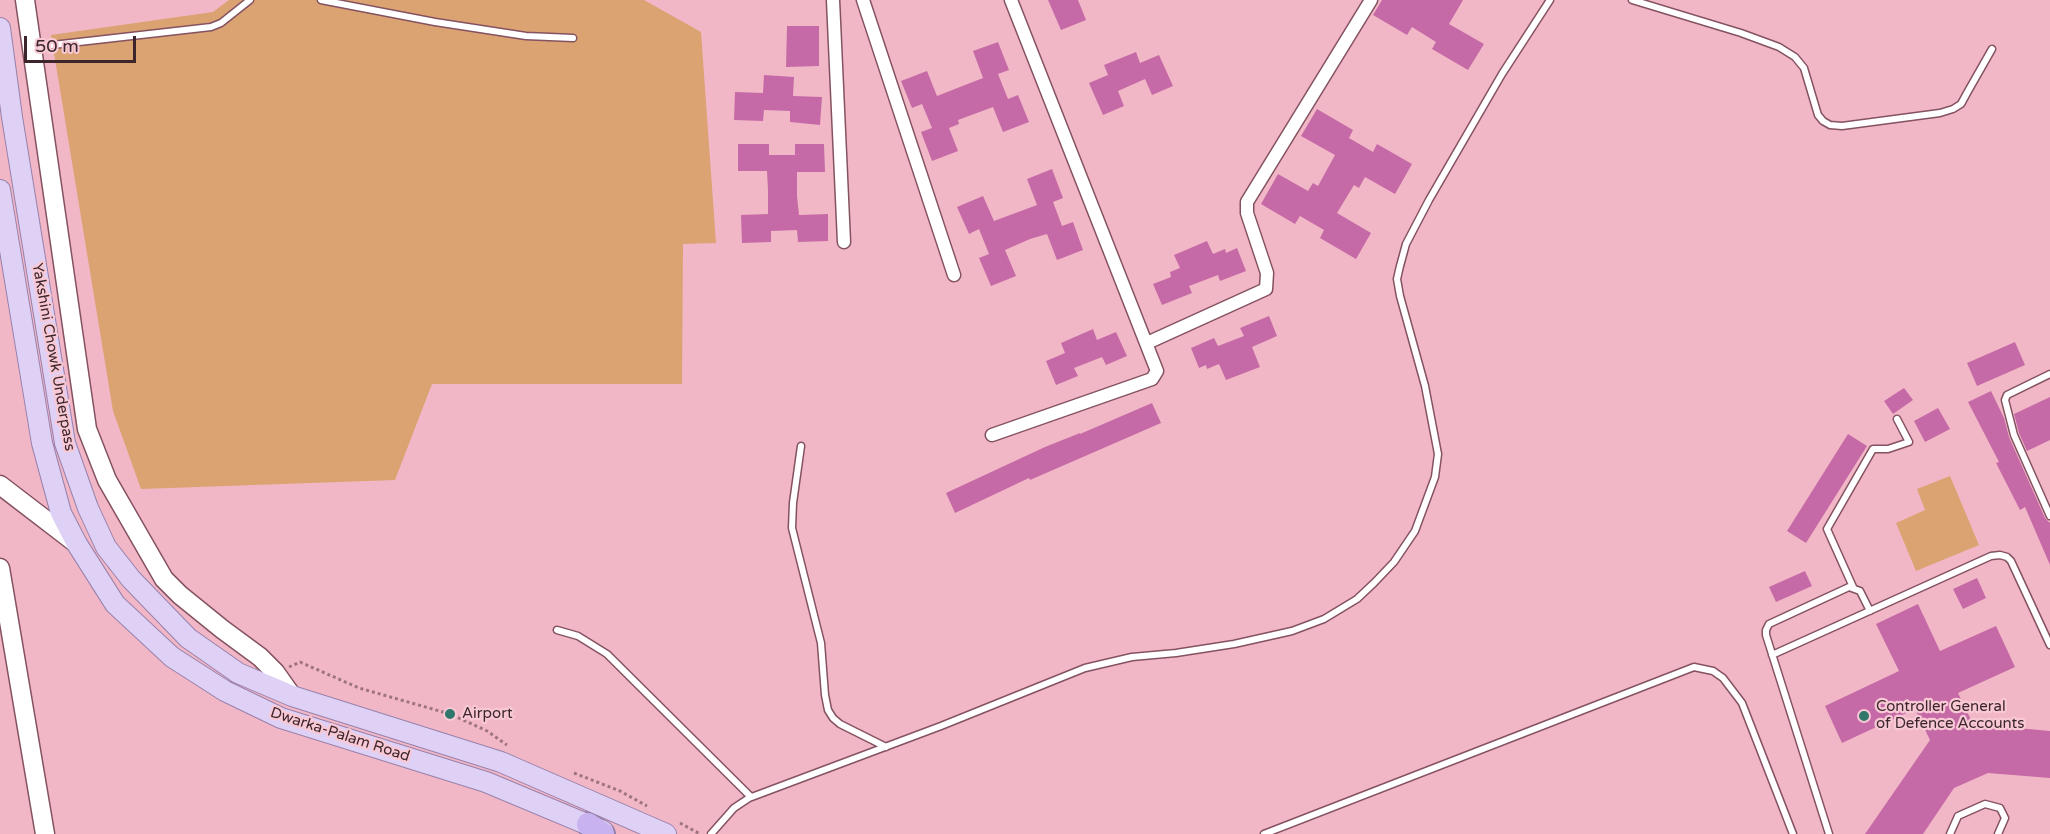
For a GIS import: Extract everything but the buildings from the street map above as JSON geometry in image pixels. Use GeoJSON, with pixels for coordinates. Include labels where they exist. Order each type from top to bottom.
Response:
{"type":"FeatureCollection","features":[{"type":"Feature","properties":{"kind":"main road","name":"Yakshini Chowk Underpass"},"geometry":{"type":"LineString","coordinates":[[0,28],[12,117],[65,442],[88,507],[112,555],[131,579],[188,638],[238,673],[291,696]]}},
{"type":"Feature","properties":{"kind":"main road","name":"Yakshini Chowk Underpass"},"geometry":{"type":"LineString","coordinates":[[0,190],[42,443],[61,513],[77,544]]}},
{"type":"Feature","properties":{"kind":"main road","name":"Dwarka-Palam Road"},"geometry":{"type":"LineString","coordinates":[[77,544],[115,604],[172,657],[225,691],[281,718],[486,782],[611,834]]}},
{"type":"Feature","properties":{"kind":"main road","name":"Dwarka-Palam Road"},"geometry":{"type":"LineString","coordinates":[[291,696],[501,762],[668,826]]}},
{"type":"Feature","properties":{"kind":"street"},"geometry":{"type":"LineString","coordinates":[[25,0],[84,415],[95,450],[107,480],[164,579],[180,595],[249,648],[275,672],[291,696]]}},
{"type":"Feature","properties":{"kind":"street"},"geometry":{"type":"LineString","coordinates":[[832,0],[843,242]]}},
{"type":"Feature","properties":{"kind":"street"},"geometry":{"type":"LineString","coordinates":[[863,0],[954,275]]}},
{"type":"Feature","properties":{"kind":"street"},"geometry":{"type":"LineString","coordinates":[[992,435],[1155,377],[1157,368],[1011,0]]}},
{"type":"Feature","properties":{"kind":"street"},"geometry":{"type":"LineString","coordinates":[[1147,343],[1266,288],[1267,273],[1247,213],[1247,202],[1371,0]]}},
{"type":"Feature","properties":{"kind":"street"},"geometry":{"type":"LineString","coordinates":[[0,485],[77,544]]}},
{"type":"Feature","properties":{"kind":"street"},"geometry":{"type":"LineString","coordinates":[[0,567],[45,834]]}},
{"type":"Feature","properties":{"kind":"lane"},"geometry":{"type":"LineString","coordinates":[[32,47],[212,27],[221,23],[250,0]]}},
{"type":"Feature","properties":{"kind":"lane"},"geometry":{"type":"LineString","coordinates":[[321,0],[435,22],[526,36],[573,38]]}},
{"type":"Feature","properties":{"kind":"lane"},"geometry":{"type":"LineString","coordinates":[[711,834],[734,808],[751,797],[1102,663],[1234,644],[1302,627],[1324,619],[1357,599],[1394,562],[1415,531],[1435,477],[1438,454],[1425,386],[1397,279],[1406,244],[1502,74],[1550,0]]}},
{"type":"Feature","properties":{"kind":"lane"},"geometry":{"type":"LineString","coordinates":[[1632,0],[1741,33],[1779,47],[1795,57],[1804,68],[1818,115],[1830,125],[1842,126],[1940,113],[1953,109],[1960,104],[1992,49]]}},
{"type":"Feature","properties":{"kind":"lane"},"geometry":{"type":"LineString","coordinates":[[2050,374],[2007,395],[2005,400],[2014,435],[2050,516]]}},
{"type":"Feature","properties":{"kind":"lane"},"geometry":{"type":"LineString","coordinates":[[1869,611],[1860,591],[1853,587],[1827,529],[1873,449],[1888,449],[1909,442],[1896,419]]}},
{"type":"Feature","properties":{"kind":"lane"},"geometry":{"type":"LineString","coordinates":[[801,446],[792,528],[822,644],[828,710],[832,718],[840,724],[886,747]]}},
{"type":"Feature","properties":{"kind":"lane"},"geometry":{"type":"LineString","coordinates":[[1772,655],[1991,556],[2004,555],[2011,561],[2050,645]]}},
{"type":"Feature","properties":{"kind":"lane"},"geometry":{"type":"LineString","coordinates":[[1829,834],[1766,632],[1769,624],[1845,588],[1853,587]]}},
{"type":"Feature","properties":{"kind":"lane"},"geometry":{"type":"LineString","coordinates":[[556,630],[578,636],[607,654],[751,797]]}},
{"type":"Feature","properties":{"kind":"lane"},"geometry":{"type":"LineString","coordinates":[[1264,834],[1694,668],[1713,671],[1723,678],[1742,703],[1793,834]]}},
{"type":"Feature","properties":{"kind":"lane"},"geometry":{"type":"LineString","coordinates":[[1950,834],[1958,816],[1985,804],[2000,808],[2005,818],[1998,834]]}},
{"type":"Feature","properties":{"kind":"path"},"geometry":{"type":"LineString","coordinates":[[275,672],[300,662],[359,688],[450,714],[487,730],[509,746]]}},
{"type":"Feature","properties":{"kind":"path"},"geometry":{"type":"LineString","coordinates":[[568,771],[620,791],[650,807]]}},
{"type":"Feature","properties":{"kind":"path"},"geometry":{"type":"LineString","coordinates":[[668,826],[700,834]]}},
{"type":"Feature","properties":{"kind":"shaded area"},"geometry":{"type":"Polygon","coordinates":[[[229,0],[644,0],[701,32],[716,243],[683,244],[682,384],[432,384],[395,480],[141,489],[113,411],[51,35],[213,12],[229,0]]]}},
{"type":"Feature","properties":{"kind":"shaded area"},"geometry":{"type":"Polygon","coordinates":[[[1950,476],[1979,545],[1916,571],[1896,523],[1925,510],[1917,489],[1950,476]]]}},
{"type":"Feature","properties":{"kind":"place","name":"Airport"},"geometry":{"type":"Point","coordinates":[450,714]}},
{"type":"Feature","properties":{"kind":"place","name":"Controller General of Defence Accounts"},"geometry":{"type":"Point","coordinates":[1864,716]}}]}
